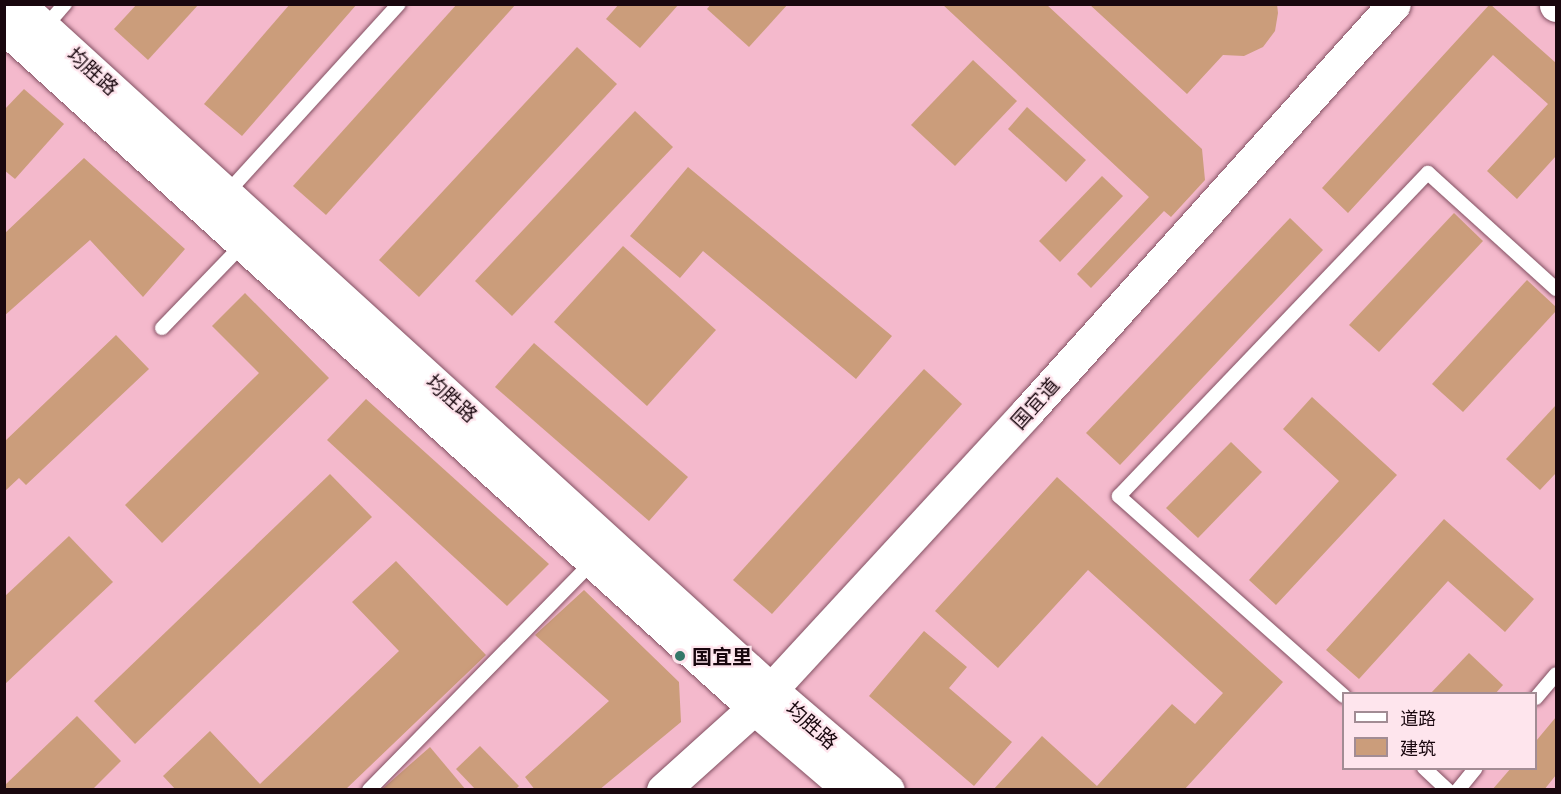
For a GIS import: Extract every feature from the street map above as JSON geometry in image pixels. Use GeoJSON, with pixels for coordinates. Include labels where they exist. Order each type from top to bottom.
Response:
{"type":"FeatureCollection","features":[{"type":"Feature","properties":{"kind":"street","name":"国宜道"},"geometry":{"type":"LineString","coordinates":[[663,789],[762,698],[1028,411],[1394,4]]}},
{"type":"Feature","properties":{"kind":"street","name":"均胜路"},"geometry":{"type":"LineString","coordinates":[[26,18],[218,202],[762,698],[850,789]]}},
{"type":"Feature","properties":{"kind":"street","name":"均胜路"},"geometry":{"type":"LineString","coordinates":[[218,202],[244,243],[593,561],[762,698],[888,789]]}},
{"type":"Feature","properties":{"kind":"lane"},"geometry":{"type":"LineString","coordinates":[[218,202],[399,4]]}},
{"type":"Feature","properties":{"kind":"lane"},"geometry":{"type":"LineString","coordinates":[[1342,694],[1119,496],[1428,173],[1557,289]]}},
{"type":"Feature","properties":{"kind":"lane"},"geometry":{"type":"LineString","coordinates":[[162,328],[244,243]]}},
{"type":"Feature","properties":{"kind":"lane"},"geometry":{"type":"LineString","coordinates":[[369,789],[593,561]]}},
{"type":"Feature","properties":{"kind":"lane"},"geometry":{"type":"LineString","coordinates":[[1537,698],[1557,674]]}},
{"type":"Feature","properties":{"kind":"lane"},"geometry":{"type":"LineString","coordinates":[[1426,770],[1448,789]]}},
{"type":"Feature","properties":{"kind":"lane"},"geometry":{"type":"LineString","coordinates":[[1458,789],[1474,770]]}},
{"type":"Feature","properties":{"kind":"building"},"geometry":{"type":"Polygon","coordinates":[[[137,4],[199,4],[148,60],[114,29],[137,4]]]}},
{"type":"Feature","properties":{"kind":"building"},"geometry":{"type":"Polygon","coordinates":[[[290,4],[357,4],[242,136],[204,104],[290,4]]]}},
{"type":"Feature","properties":{"kind":"building"},"geometry":{"type":"Polygon","coordinates":[[[457,4],[516,4],[326,215],[293,186],[457,4]]]}},
{"type":"Feature","properties":{"kind":"building"},"geometry":{"type":"Polygon","coordinates":[[[619,4],[679,4],[640,48],[606,19],[619,4]]]}},
{"type":"Feature","properties":{"kind":"building"},"geometry":{"type":"Polygon","coordinates":[[[711,4],[788,4],[749,47],[707,9],[711,4]]]}},
{"type":"Feature","properties":{"kind":"building"},"geometry":{"type":"Polygon","coordinates":[[[942,4],[1046,4],[1202,149],[1205,180],[1171,217],[1164,211],[1091,288],[1077,274],[1149,197],[942,4]]]}},
{"type":"Feature","properties":{"kind":"building"},"geometry":{"type":"Polygon","coordinates":[[[1089,4],[1277,4],[1278,13],[1275,31],[1263,47],[1244,56],[1223,55],[1187,94],[1089,4]]]}},
{"type":"Feature","properties":{"kind":"building"},"geometry":{"type":"Polygon","coordinates":[[[1490,4],[1556,63],[1556,156],[1517,199],[1487,171],[1548,104],[1493,55],[1348,213],[1322,188],[1490,4]]]}},
{"type":"Feature","properties":{"kind":"building"},"geometry":{"type":"Polygon","coordinates":[[[577,47],[617,84],[419,297],[379,260],[577,47]]]}},
{"type":"Feature","properties":{"kind":"building"},"geometry":{"type":"Polygon","coordinates":[[[973,60],[1017,101],[955,166],[911,125],[973,60]]]}},
{"type":"Feature","properties":{"kind":"building"},"geometry":{"type":"Polygon","coordinates":[[[24,89],[64,124],[15,179],[4,170],[4,110],[24,89]]]}},
{"type":"Feature","properties":{"kind":"building"},"geometry":{"type":"Polygon","coordinates":[[[1027,107],[1086,160],[1066,182],[1008,129],[1027,107]]]}},
{"type":"Feature","properties":{"kind":"building"},"geometry":{"type":"Polygon","coordinates":[[[635,111],[673,147],[512,316],[475,281],[635,111]]]}},
{"type":"Feature","properties":{"kind":"building"},"geometry":{"type":"Polygon","coordinates":[[[84,158],[185,249],[143,297],[90,240],[4,316],[4,234],[84,158]]]}},
{"type":"Feature","properties":{"kind":"building"},"geometry":{"type":"Polygon","coordinates":[[[688,167],[892,336],[856,379],[703,251],[680,278],[630,236],[688,167]]]}},
{"type":"Feature","properties":{"kind":"building"},"geometry":{"type":"Polygon","coordinates":[[[1102,176],[1123,196],[1060,262],[1039,241],[1102,176]]]}},
{"type":"Feature","properties":{"kind":"building"},"geometry":{"type":"Polygon","coordinates":[[[1454,213],[1483,241],[1379,352],[1349,325],[1454,213]]]}},
{"type":"Feature","properties":{"kind":"building"},"geometry":{"type":"Polygon","coordinates":[[[1290,218],[1323,250],[1120,465],[1086,433],[1290,218]]]}},
{"type":"Feature","properties":{"kind":"building"},"geometry":{"type":"Polygon","coordinates":[[[623,246],[716,330],[647,406],[554,322],[623,246]]]}},
{"type":"Feature","properties":{"kind":"building"},"geometry":{"type":"Polygon","coordinates":[[[1527,280],[1556,307],[1556,311],[1463,412],[1432,384],[1527,280]]]}},
{"type":"Feature","properties":{"kind":"building"},"geometry":{"type":"Polygon","coordinates":[[[245,293],[329,378],[162,543],[125,505],[259,373],[212,326],[245,293]]]}},
{"type":"Feature","properties":{"kind":"building"},"geometry":{"type":"Polygon","coordinates":[[[116,335],[149,369],[26,485],[19,478],[4,492],[4,442],[116,335]]]}},
{"type":"Feature","properties":{"kind":"building"},"geometry":{"type":"Polygon","coordinates":[[[534,343],[688,477],[649,521],[495,387],[534,343]]]}},
{"type":"Feature","properties":{"kind":"building"},"geometry":{"type":"Polygon","coordinates":[[[924,369],[962,404],[772,614],[733,580],[924,369]]]}},
{"type":"Feature","properties":{"kind":"building"},"geometry":{"type":"Polygon","coordinates":[[[1312,397],[1397,475],[1276,605],[1249,580],[1339,481],[1283,429],[1312,397]]]}},
{"type":"Feature","properties":{"kind":"building"},"geometry":{"type":"Polygon","coordinates":[[[366,399],[549,564],[507,606],[327,440],[366,399]]]}},
{"type":"Feature","properties":{"kind":"building"},"geometry":{"type":"Polygon","coordinates":[[[1556,405],[1556,473],[1540,490],[1506,459],[1556,405]]]}},
{"type":"Feature","properties":{"kind":"building"},"geometry":{"type":"Polygon","coordinates":[[[1231,442],[1262,472],[1198,538],[1166,508],[1231,442]]]}},
{"type":"Feature","properties":{"kind":"building"},"geometry":{"type":"Polygon","coordinates":[[[330,474],[372,517],[135,744],[94,701],[330,474]]]}},
{"type":"Feature","properties":{"kind":"building"},"geometry":{"type":"Polygon","coordinates":[[[1057,477],[1283,682],[1184,790],[993,790],[1042,736],[1097,786],[1172,704],[1195,724],[1223,693],[1088,570],[998,668],[935,611],[1057,477]]]}},
{"type":"Feature","properties":{"kind":"building"},"geometry":{"type":"Polygon","coordinates":[[[1444,519],[1534,599],[1505,632],[1448,581],[1359,679],[1326,650],[1444,519]]]}},
{"type":"Feature","properties":{"kind":"building"},"geometry":{"type":"Polygon","coordinates":[[[69,536],[113,582],[4,685],[4,597],[69,536]]]}},
{"type":"Feature","properties":{"kind":"building"},"geometry":{"type":"Polygon","coordinates":[[[396,561],[486,655],[345,790],[176,790],[163,776],[210,731],[260,784],[399,651],[352,602],[396,561]]]}},
{"type":"Feature","properties":{"kind":"building"},"geometry":{"type":"Polygon","coordinates":[[[584,590],[679,682],[681,722],[599,790],[535,790],[525,777],[609,701],[535,635],[584,590]]]}},
{"type":"Feature","properties":{"kind":"building"},"geometry":{"type":"Polygon","coordinates":[[[924,631],[967,667],[949,688],[1012,742],[974,786],[869,696],[924,631]]]}},
{"type":"Feature","properties":{"kind":"building"},"geometry":{"type":"Polygon","coordinates":[[[1469,653],[1503,685],[1497,692],[1432,692],[1469,653]]]}},
{"type":"Feature","properties":{"kind":"building"},"geometry":{"type":"Polygon","coordinates":[[[77,716],[121,761],[92,790],[4,790],[4,786],[77,716]]]}},
{"type":"Feature","properties":{"kind":"building"},"geometry":{"type":"Polygon","coordinates":[[[1556,717],[1556,775],[1544,790],[1492,790],[1509,770],[1537,770],[1537,740],[1556,717]]]}},
{"type":"Feature","properties":{"kind":"building"},"geometry":{"type":"Polygon","coordinates":[[[480,746],[519,786],[515,790],[476,790],[456,769],[480,746]]]}},
{"type":"Feature","properties":{"kind":"building"},"geometry":{"type":"Polygon","coordinates":[[[430,747],[466,790],[381,790],[430,747]]]}},
{"type":"Feature","properties":{"kind":"place","name":"国宜里"},"geometry":{"type":"Point","coordinates":[680,656]}}]}
